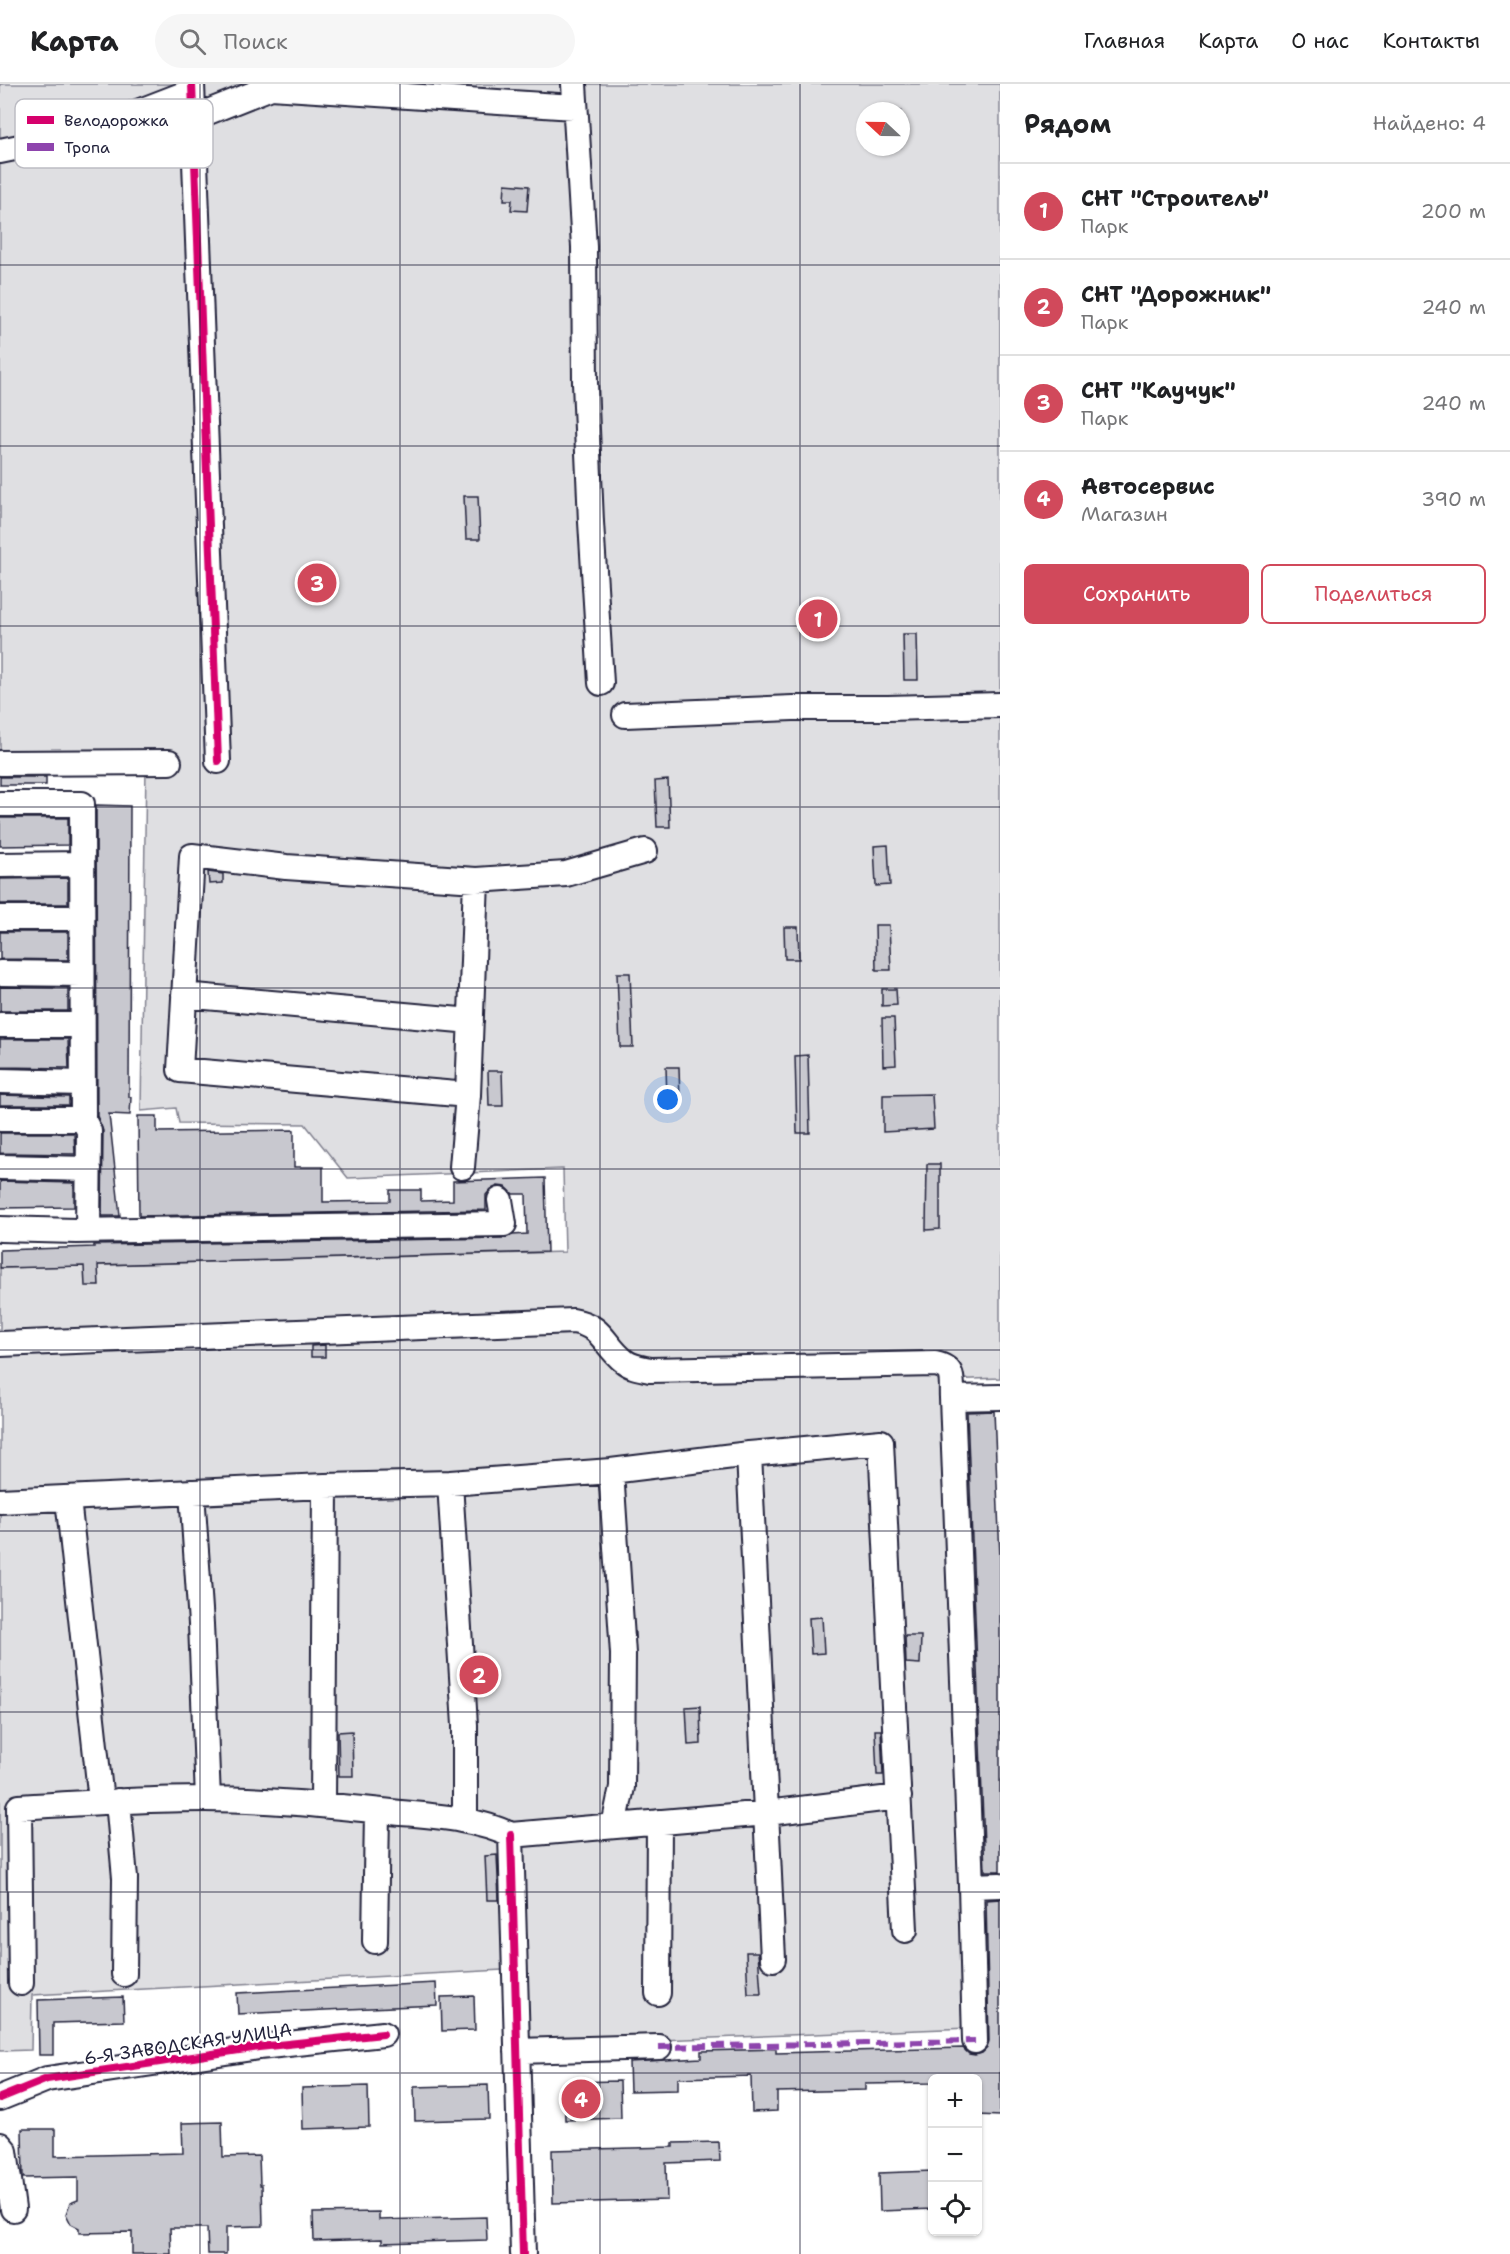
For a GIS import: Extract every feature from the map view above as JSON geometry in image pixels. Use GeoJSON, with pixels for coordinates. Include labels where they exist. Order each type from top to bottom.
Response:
{"type":"FeatureCollection","features":[{"type":"Feature","properties":{"kind":"street"},"geometry":{"type":"LineString","coordinates":[[164,99],[192,87]]}},
{"type":"Feature","properties":{"kind":"street"},"geometry":{"type":"LineString","coordinates":[[213,110],[271,87],[574,96],[584,247],[588,441],[601,683]]}},
{"type":"Feature","properties":{"kind":"street"},"geometry":{"type":"LineString","coordinates":[[0,151],[15,148]]}},
{"type":"Feature","properties":{"kind":"street"},"geometry":{"type":"LineString","coordinates":[[195,168],[218,761]]}},
{"type":"Feature","properties":{"kind":"street"},"geometry":{"type":"LineString","coordinates":[[625,715],[794,708],[1000,705]]}},
{"type":"Feature","properties":{"kind":"street"},"geometry":{"type":"LineString","coordinates":[[0,763],[169,762]]}},
{"type":"Feature","properties":{"kind":"street"},"geometry":{"type":"LineString","coordinates":[[0,804],[82,804],[83,1119],[89,1131],[88,1230]]}},
{"type":"Feature","properties":{"kind":"street"},"geometry":{"type":"LineString","coordinates":[[468,1095],[180,1070],[192,856],[286,867],[476,880],[566,874],[645,851]]}},
{"type":"Feature","properties":{"kind":"street"},"geometry":{"type":"LineString","coordinates":[[0,865],[82,864]]}},
{"type":"Feature","properties":{"kind":"street"},"geometry":{"type":"LineString","coordinates":[[462,1167],[468,1095],[476,880]]}},
{"type":"Feature","properties":{"kind":"street"},"geometry":{"type":"LineString","coordinates":[[0,918],[82,918]]}},
{"type":"Feature","properties":{"kind":"street"},"geometry":{"type":"LineString","coordinates":[[0,974],[82,974]]}},
{"type":"Feature","properties":{"kind":"street"},"geometry":{"type":"LineString","coordinates":[[184,994],[471,1021]]}},
{"type":"Feature","properties":{"kind":"street"},"geometry":{"type":"LineString","coordinates":[[0,1025],[82,1026]]}},
{"type":"Feature","properties":{"kind":"street"},"geometry":{"type":"LineString","coordinates":[[0,1081],[83,1083]]}},
{"type":"Feature","properties":{"kind":"street"},"geometry":{"type":"LineString","coordinates":[[0,1119],[83,1119]]}},
{"type":"Feature","properties":{"kind":"street"},"geometry":{"type":"LineString","coordinates":[[0,1167],[89,1169]]}},
{"type":"Feature","properties":{"kind":"street"},"geometry":{"type":"LineString","coordinates":[[0,1229],[88,1230],[504,1224],[500,1200]]}},
{"type":"Feature","properties":{"kind":"street"},"geometry":{"type":"LineString","coordinates":[[0,1344],[573,1321],[591,1325],[624,1361],[634,1367],[650,1370],[935,1364],[945,1366],[950,1372],[952,1398],[975,2041]]}},
{"type":"Feature","properties":{"kind":"street"},"geometry":{"type":"LineString","coordinates":[[952,1398],[1000,1396]]}},
{"type":"Feature","properties":{"kind":"street"},"geometry":{"type":"LineString","coordinates":[[0,1501],[325,1486],[450,1483],[611,1471],[749,1454],[881,1442],[905,1930]]}},
{"type":"Feature","properties":{"kind":"street"},"geometry":{"type":"LineString","coordinates":[[749,1454],[773,1959]]}},
{"type":"Feature","properties":{"kind":"street"},"geometry":{"type":"LineString","coordinates":[[611,1471],[623,1654],[622,1787],[614,1826]]}},
{"type":"Feature","properties":{"kind":"street"},"geometry":{"type":"LineString","coordinates":[[450,1483],[465,1725],[465,1820]]}},
{"type":"Feature","properties":{"kind":"street"},"geometry":{"type":"LineString","coordinates":[[323,1805],[325,1486]]}},
{"type":"Feature","properties":{"kind":"street"},"geometry":{"type":"LineString","coordinates":[[192,1492],[201,1624],[207,1799]]}},
{"type":"Feature","properties":{"kind":"street"},"geometry":{"type":"LineString","coordinates":[[68,1499],[110,1801],[125,1878],[124,1974]]}},
{"type":"Feature","properties":{"kind":"street"},"geometry":{"type":"LineString","coordinates":[[21,1983],[19,1807],[110,1801],[207,1799],[323,1805],[465,1820],[489,1825],[511,1834],[766,1813],[899,1797]]}},
{"type":"Feature","properties":{"kind":"street"},"geometry":{"type":"LineString","coordinates":[[375,1941],[377,1811]]}},
{"type":"Feature","properties":{"kind":"street"},"geometry":{"type":"LineString","coordinates":[[658,1993],[659,1822]]}},
{"type":"Feature","properties":{"kind":"street"},"geometry":{"type":"LineString","coordinates":[[511,1834],[523,2254]]}},
{"type":"Feature","properties":{"kind":"street"},"geometry":{"type":"LineString","coordinates":[[971,1886],[1000,1885]]}},
{"type":"Feature","properties":{"kind":"street","name":"6-Я ЗАВОДСКАЯ УЛИЦА"},"geometry":{"type":"LineString","coordinates":[[0,2098],[47,2079],[259,2047],[384,2034]]}},
{"type":"Feature","properties":{"kind":"street"},"geometry":{"type":"LineString","coordinates":[[517,2051],[659,2047]]}},
{"type":"Feature","properties":{"kind":"street"},"geometry":{"type":"LineString","coordinates":[[0,2145],[5,2151],[13,2209]]}},
{"type":"Feature","properties":{"kind":"shaded area"},"geometry":{"type":"Polygon","coordinates":[[[0,84],[1000,84],[1000,1378],[947,1380],[970,2028],[527,2045],[523,1969],[32,1995],[31,2050],[0,2051],[0,1268],[565,1252],[563,1169],[348,1178],[305,1124],[179,1123],[176,1108],[141,1111],[146,766],[0,761],[0,84]]]}},
{"type":"Feature","properties":{"kind":"building"},"geometry":{"type":"Polygon","coordinates":[[[505,184],[529,186],[527,211],[511,210],[512,200],[504,200],[505,184]]]}},
{"type":"Feature","properties":{"kind":"building"},"geometry":{"type":"Polygon","coordinates":[[[464,496],[478,496],[480,539],[466,539],[464,496]]]}},
{"type":"Feature","properties":{"kind":"building"},"geometry":{"type":"Polygon","coordinates":[[[903,634],[917,634],[918,680],[904,680],[903,634]]]}},
{"type":"Feature","properties":{"kind":"building"},"geometry":{"type":"Polygon","coordinates":[[[0,777],[46,777],[46,785],[0,785],[0,777]]]}},
{"type":"Feature","properties":{"kind":"building"},"geometry":{"type":"Polygon","coordinates":[[[668,780],[670,827],[657,827],[655,781],[668,780]]]}},
{"type":"Feature","properties":{"kind":"building"},"geometry":{"type":"Polygon","coordinates":[[[96,805],[130,806],[130,1115],[109,1114],[120,1216],[102,1216],[103,1131],[97,1116],[96,805]]]}},
{"type":"Feature","properties":{"kind":"building"},"geometry":{"type":"Polygon","coordinates":[[[0,818],[68,818],[68,845],[0,846],[0,818]]]}},
{"type":"Feature","properties":{"kind":"building"},"geometry":{"type":"Polygon","coordinates":[[[888,845],[890,885],[876,886],[874,846],[888,845]]]}},
{"type":"Feature","properties":{"kind":"building"},"geometry":{"type":"Polygon","coordinates":[[[208,872],[223,874],[223,883],[209,884],[208,872]]]}},
{"type":"Feature","properties":{"kind":"building"},"geometry":{"type":"Polygon","coordinates":[[[68,878],[68,904],[0,904],[0,879],[68,878]]]}},
{"type":"Feature","properties":{"kind":"building"},"geometry":{"type":"Polygon","coordinates":[[[875,925],[889,925],[891,970],[876,970],[875,925]]]}},
{"type":"Feature","properties":{"kind":"building"},"geometry":{"type":"Polygon","coordinates":[[[784,927],[798,927],[799,959],[785,959],[784,927]]]}},
{"type":"Feature","properties":{"kind":"building"},"geometry":{"type":"Polygon","coordinates":[[[0,932],[68,932],[68,960],[0,959],[0,932]]]}},
{"type":"Feature","properties":{"kind":"building"},"geometry":{"type":"Polygon","coordinates":[[[617,973],[630,973],[633,1047],[620,1047],[617,973]]]}},
{"type":"Feature","properties":{"kind":"building"},"geometry":{"type":"Polygon","coordinates":[[[0,987],[68,988],[68,1011],[0,1011],[0,987]]]}},
{"type":"Feature","properties":{"kind":"building"},"geometry":{"type":"Polygon","coordinates":[[[882,989],[896,989],[897,1005],[882,1006],[882,989]]]}},
{"type":"Feature","properties":{"kind":"building"},"geometry":{"type":"Polygon","coordinates":[[[882,1018],[894,1018],[896,1065],[883,1066],[882,1018]]]}},
{"type":"Feature","properties":{"kind":"building"},"geometry":{"type":"Polygon","coordinates":[[[0,1039],[68,1039],[69,1068],[0,1067],[0,1039]]]}},
{"type":"Feature","properties":{"kind":"building"},"geometry":{"type":"Polygon","coordinates":[[[808,1055],[810,1133],[797,1133],[795,1056],[808,1055]]]}},
{"type":"Feature","properties":{"kind":"building"},"geometry":{"type":"Polygon","coordinates":[[[666,1067],[679,1067],[680,1100],[667,1100],[666,1067]]]}},
{"type":"Feature","properties":{"kind":"building"},"geometry":{"type":"Polygon","coordinates":[[[488,1071],[502,1071],[503,1106],[489,1106],[488,1071]]]}},
{"type":"Feature","properties":{"kind":"building"},"geometry":{"type":"Polygon","coordinates":[[[932,1094],[934,1129],[883,1132],[883,1095],[932,1094]]]}},
{"type":"Feature","properties":{"kind":"building"},"geometry":{"type":"Polygon","coordinates":[[[0,1095],[69,1097],[69,1105],[0,1105],[0,1095]]]}},
{"type":"Feature","properties":{"kind":"building"},"geometry":{"type":"Polygon","coordinates":[[[138,1116],[157,1116],[157,1132],[294,1130],[294,1167],[323,1167],[323,1202],[390,1201],[390,1190],[421,1190],[421,1201],[453,1200],[453,1181],[545,1178],[547,1252],[98,1265],[99,1286],[85,1286],[84,1266],[0,1268],[0,1250],[94,1247],[94,1245],[504,1238],[527,1234],[526,1194],[513,1194],[506,1187],[498,1186],[486,1195],[486,1210],[139,1216],[138,1116]]]}},
{"type":"Feature","properties":{"kind":"building"},"geometry":{"type":"Polygon","coordinates":[[[0,1133],[74,1133],[75,1154],[0,1153],[0,1133]]]}},
{"type":"Feature","properties":{"kind":"building"},"geometry":{"type":"Polygon","coordinates":[[[927,1164],[940,1164],[940,1229],[926,1230],[927,1164]]]}},
{"type":"Feature","properties":{"kind":"building"},"geometry":{"type":"Polygon","coordinates":[[[0,1181],[74,1183],[74,1207],[0,1208],[0,1181]]]}},
{"type":"Feature","properties":{"kind":"building"},"geometry":{"type":"Polygon","coordinates":[[[325,1345],[325,1357],[311,1357],[311,1346],[325,1345]]]}},
{"type":"Feature","properties":{"kind":"building"},"geometry":{"type":"Polygon","coordinates":[[[994,1411],[1000,1558],[1000,1871],[985,1871],[967,1412],[994,1411]]]}},
{"type":"Feature","properties":{"kind":"building"},"geometry":{"type":"Polygon","coordinates":[[[822,1617],[824,1653],[811,1654],[809,1618],[822,1617]]]}},
{"type":"Feature","properties":{"kind":"building"},"geometry":{"type":"Polygon","coordinates":[[[905,1636],[921,1636],[920,1664],[906,1663],[905,1636]]]}},
{"type":"Feature","properties":{"kind":"building"},"geometry":{"type":"Polygon","coordinates":[[[700,1706],[701,1744],[688,1745],[686,1707],[700,1706]]]}},
{"type":"Feature","properties":{"kind":"building"},"geometry":{"type":"Polygon","coordinates":[[[875,1730],[881,1730],[883,1775],[877,1775],[875,1730]]]}},
{"type":"Feature","properties":{"kind":"building"},"geometry":{"type":"Polygon","coordinates":[[[352,1731],[353,1776],[339,1776],[338,1732],[352,1731]]]}},
{"type":"Feature","properties":{"kind":"building"},"geometry":{"type":"Polygon","coordinates":[[[497,1855],[499,1900],[487,1900],[485,1856],[497,1855]]]}},
{"type":"Feature","properties":{"kind":"building"},"geometry":{"type":"Polygon","coordinates":[[[1000,1899],[1000,2116],[982,2115],[982,2074],[928,2074],[928,2083],[865,2084],[865,2090],[777,2092],[777,2111],[752,2112],[751,2076],[678,2078],[678,2090],[630,2091],[629,2062],[701,2058],[701,2051],[776,2049],[776,2053],[963,2048],[969,2054],[982,2053],[989,2041],[986,1900],[1000,1899]]]}},
{"type":"Feature","properties":{"kind":"building"},"geometry":{"type":"Polygon","coordinates":[[[746,1952],[758,1952],[761,1994],[748,1994],[746,1952]]]}},
{"type":"Feature","properties":{"kind":"building"},"geometry":{"type":"Polygon","coordinates":[[[436,1983],[437,2005],[238,2014],[237,1993],[436,1983]]]}},
{"type":"Feature","properties":{"kind":"building"},"geometry":{"type":"Polygon","coordinates":[[[474,1996],[475,2030],[442,2031],[441,1997],[474,1996]]]}},
{"type":"Feature","properties":{"kind":"building"},"geometry":{"type":"Polygon","coordinates":[[[123,1997],[124,2021],[53,2023],[53,2055],[39,2055],[38,2000],[123,1997]]]}},
{"type":"Feature","properties":{"kind":"building"},"geometry":{"type":"Polygon","coordinates":[[[620,2081],[621,2118],[565,2120],[564,2082],[620,2081]]]}},
{"type":"Feature","properties":{"kind":"building"},"geometry":{"type":"Polygon","coordinates":[[[488,2085],[489,2119],[415,2121],[414,2087],[488,2085]]]}},
{"type":"Feature","properties":{"kind":"building"},"geometry":{"type":"Polygon","coordinates":[[[368,2086],[369,2127],[303,2129],[302,2088],[368,2086]]]}},
{"type":"Feature","properties":{"kind":"building"},"geometry":{"type":"Polygon","coordinates":[[[222,2122],[223,2157],[259,2156],[260,2185],[262,2185],[263,2226],[226,2227],[226,2254],[208,2254],[207,2228],[170,2228],[171,2254],[132,2254],[132,2232],[79,2233],[79,2228],[71,2224],[66,2214],[70,2203],[78,2200],[78,2177],[23,2178],[22,2129],[55,2129],[55,2156],[183,2153],[182,2123],[222,2122]]]}},
{"type":"Feature","properties":{"kind":"building"},"geometry":{"type":"Polygon","coordinates":[[[719,2142],[720,2161],[666,2163],[667,2200],[553,2203],[552,2150],[673,2147],[673,2143],[719,2142]]]}},
{"type":"Feature","properties":{"kind":"building"},"geometry":{"type":"Polygon","coordinates":[[[928,2171],[928,2209],[880,2211],[879,2173],[928,2171]]]}},
{"type":"Feature","properties":{"kind":"building"},"geometry":{"type":"Polygon","coordinates":[[[379,2212],[379,2220],[486,2217],[487,2240],[382,2243],[382,2239],[314,2241],[313,2213],[379,2212]]]}},
{"type":"Feature","properties":{"kind":"marked path"},"geometry":{"type":"LineString","coordinates":[[659,2047],[975,2041]]}},
{"type":"Feature","properties":{"kind":"cycle path"},"geometry":{"type":"LineString","coordinates":[[192,84],[193,99]]}},
{"type":"Feature","properties":{"kind":"cycle path"},"geometry":{"type":"LineString","coordinates":[[195,168],[218,761]]}},
{"type":"Feature","properties":{"kind":"cycle path"},"geometry":{"type":"LineString","coordinates":[[511,1835],[523,2254]]}},
{"type":"Feature","properties":{"kind":"cycle path"},"geometry":{"type":"LineString","coordinates":[[0,2098],[47,2079],[259,2047],[383,2034]]}},
{"type":"Feature","properties":{"kind":"place","name":"СНТ \"Каучук\""},"geometry":{"type":"Point","coordinates":[317,583]}},
{"type":"Feature","properties":{"kind":"place","name":"СНТ \"Строитель\""},"geometry":{"type":"Point","coordinates":[818,619]}},
{"type":"Feature","properties":{"kind":"place","name":"СНТ \"Дорожник\""},"geometry":{"type":"Point","coordinates":[479,1675]}},
{"type":"Feature","properties":{"kind":"place","name":"Автосервис"},"geometry":{"type":"Point","coordinates":[581,2099]}}]}
